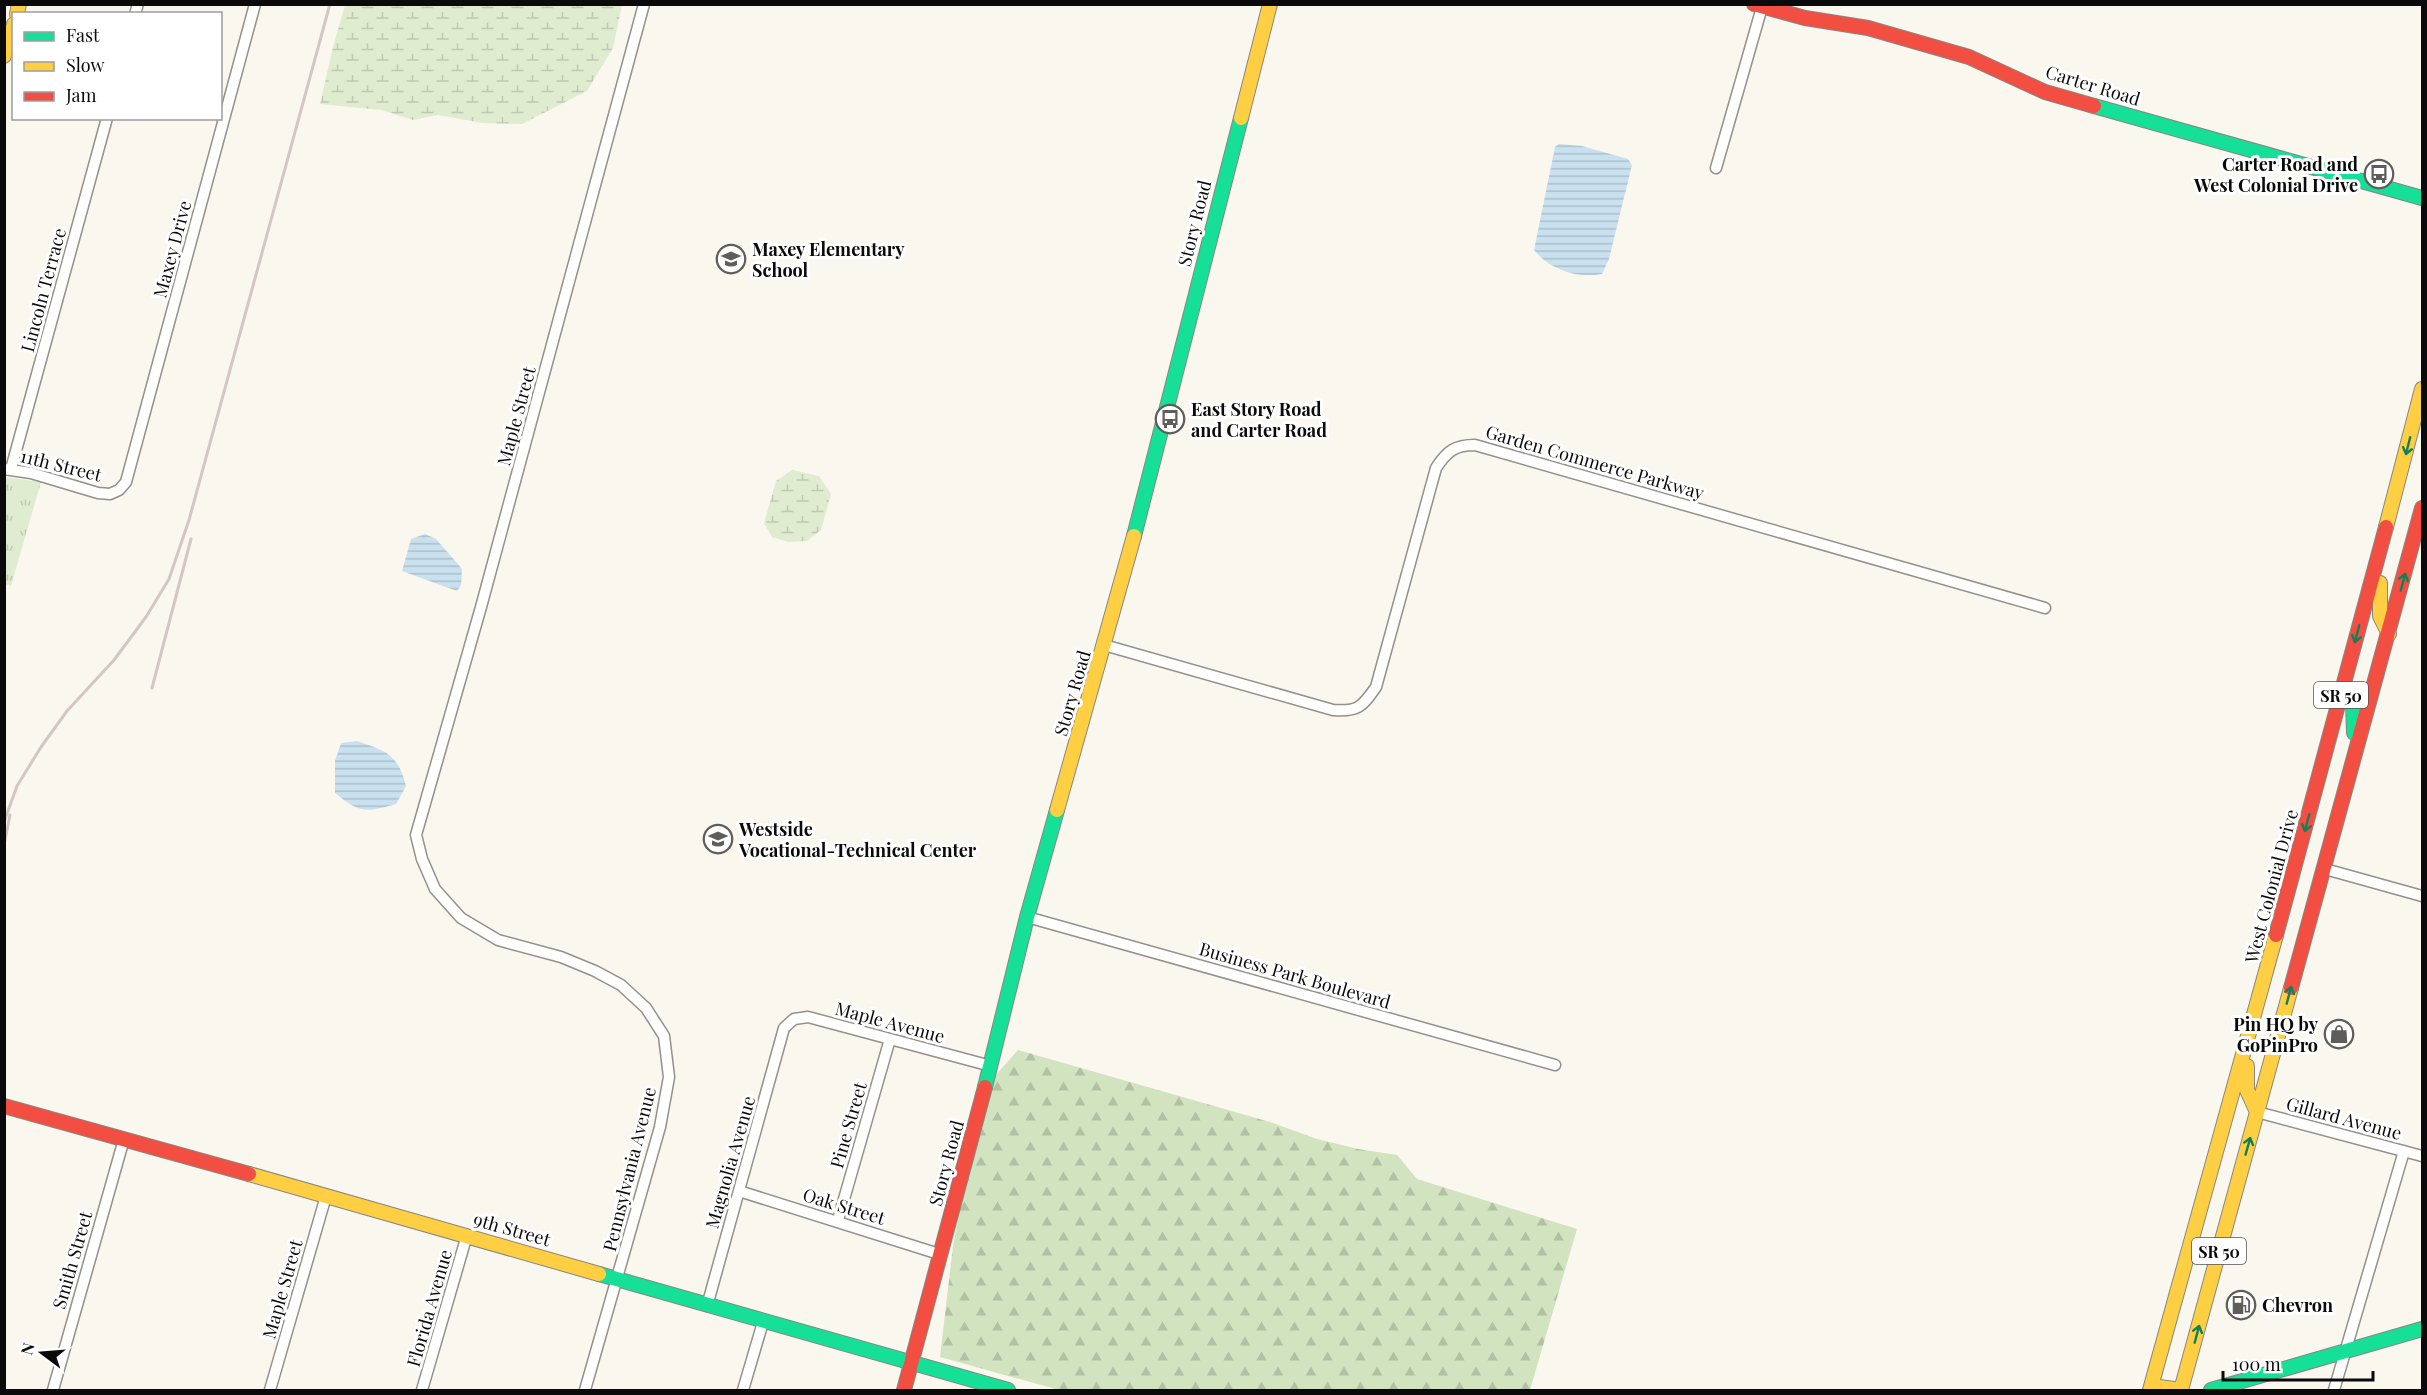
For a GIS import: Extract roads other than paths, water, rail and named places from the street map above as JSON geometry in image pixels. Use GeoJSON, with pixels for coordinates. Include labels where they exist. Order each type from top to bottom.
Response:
{"type":"FeatureCollection","features":[{"type":"Feature","properties":{"kind":"main road","name":"Story Road"},"geometry":{"type":"LineString","coordinates":[[904,1390],[991,1066],[1027,917],[1104,645],[1270,4]]}},
{"type":"Feature","properties":{"kind":"main road","name":"Carter Road"},"geometry":{"type":"LineString","coordinates":[[1758,6],[1805,18],[1868,28],[1958,53],[2008,73],[2045,92],[2422,198]]}},
{"type":"Feature","properties":{"kind":"main road"},"geometry":{"type":"LineString","coordinates":[[4,56],[12,30]]}},
{"type":"Feature","properties":{"kind":"main road","name":"West Colonial Drive"},"geometry":{"type":"LineString","coordinates":[[2151,1388],[2259,1000],[2422,389]]}},
{"type":"Feature","properties":{"kind":"main road","name":"SR 50"},"geometry":{"type":"LineString","coordinates":[[2181,1390],[2422,508]]}},
{"type":"Feature","properties":{"kind":"main road"},"geometry":{"type":"LineString","coordinates":[[2385,530],[2377,611],[2381,624],[2389,634]]}},
{"type":"Feature","properties":{"kind":"main road"},"geometry":{"type":"LineString","coordinates":[[2343,688],[2352,696],[2356,705],[2352,767]]}},
{"type":"Feature","properties":{"kind":"main road"},"geometry":{"type":"LineString","coordinates":[[2257,1112],[2249,1102],[2245,1089],[2248,1053],[2259,1000]]}},
{"type":"Feature","properties":{"kind":"main road","name":"9th Street"},"geometry":{"type":"LineString","coordinates":[[4,1106],[467,1234],[762,1323],[1008,1390]]}},
{"type":"Feature","properties":{"kind":"main road"},"geometry":{"type":"LineString","coordinates":[[2211,1390],[2344,1354],[2422,1329]]}},
{"type":"Feature","properties":{"kind":"main road"},"geometry":{"type":"LineString","coordinates":[[2151,1388],[2181,1390]]}},
{"type":"Feature","properties":{"kind":"street","name":"Maxey Drive"},"geometry":{"type":"LineString","coordinates":[[110,494],[119,490],[126,482],[255,4]]}},
{"type":"Feature","properties":{"kind":"street","name":"Maple Street"},"geometry":{"type":"LineString","coordinates":[[416,835],[482,607],[644,4]]}},
{"type":"Feature","properties":{"kind":"street"},"geometry":{"type":"LineString","coordinates":[[1716,168],[1758,6]]}},
{"type":"Feature","properties":{"kind":"street","name":"Lincoln Terrace"},"geometry":{"type":"LineString","coordinates":[[8,469],[106,120]]}},
{"type":"Feature","properties":{"kind":"street","name":"Garden Commerce Parkway"},"geometry":{"type":"LineString","coordinates":[[1104,645],[1333,710],[1350,712],[1364,704],[1376,687],[1436,468],[1445,454],[1463,445],[1475,445],[1601,480],[2045,608]]}},
{"type":"Feature","properties":{"kind":"street","name":"11th Street"},"geometry":{"type":"LineString","coordinates":[[8,469],[31,473],[98,493],[110,494]]}},
{"type":"Feature","properties":{"kind":"street","name":"Pennsylvania Avenue"},"geometry":{"type":"LineString","coordinates":[[416,835],[422,859],[435,889],[461,918],[498,940],[561,957],[595,970],[621,985],[646,1008],[664,1036],[669,1077],[660,1127],[585,1390]]}},
{"type":"Feature","properties":{"kind":"street"},"geometry":{"type":"LineString","coordinates":[[2325,869],[2422,896]]}},
{"type":"Feature","properties":{"kind":"street","name":"Business Park Boulevard"},"geometry":{"type":"LineString","coordinates":[[1027,917],[1555,1065]]}},
{"type":"Feature","properties":{"kind":"street","name":"Maple Avenue"},"geometry":{"type":"LineString","coordinates":[[784,1028],[794,1018],[808,1017],[991,1066]]}},
{"type":"Feature","properties":{"kind":"street","name":"Magnolia Avenue"},"geometry":{"type":"LineString","coordinates":[[706,1305],[784,1028]]}},
{"type":"Feature","properties":{"kind":"street","name":"Pine Street"},"geometry":{"type":"LineString","coordinates":[[838,1220],[890,1040]]}},
{"type":"Feature","properties":{"kind":"street","name":"Gillard Avenue"},"geometry":{"type":"LineString","coordinates":[[2257,1112],[2422,1156]]}},
{"type":"Feature","properties":{"kind":"street","name":"Smith Street"},"geometry":{"type":"LineString","coordinates":[[53,1390],[124,1139]]}},
{"type":"Feature","properties":{"kind":"street"},"geometry":{"type":"LineString","coordinates":[[2334,1390],[2404,1151]]}},
{"type":"Feature","properties":{"kind":"street","name":"Oak Street"},"geometry":{"type":"LineString","coordinates":[[739,1191],[838,1220],[939,1254]]}},
{"type":"Feature","properties":{"kind":"street","name":"Maple Street"},"geometry":{"type":"LineString","coordinates":[[270,1390],[326,1196]]}},
{"type":"Feature","properties":{"kind":"street","name":"Florida Avenue"},"geometry":{"type":"LineString","coordinates":[[422,1390],[467,1234]]}},
{"type":"Feature","properties":{"kind":"street"},"geometry":{"type":"LineString","coordinates":[[742,1390],[762,1323]]}},
{"type":"Feature","properties":{"kind":"water"},"geometry":{"type":"Polygon","coordinates":[[[1559,144],[1582,146],[1628,159],[1632,165],[1609,259],[1602,274],[1574,274],[1556,268],[1534,250],[1555,147],[1559,144]]]}},
{"type":"Feature","properties":{"kind":"water"},"geometry":{"type":"Polygon","coordinates":[[[425,534],[436,539],[462,569],[461,585],[457,591],[402,571],[411,539],[425,534]]]}},
{"type":"Feature","properties":{"kind":"water"},"geometry":{"type":"Polygon","coordinates":[[[357,741],[383,751],[395,760],[406,786],[396,804],[369,810],[357,808],[335,793],[335,761],[341,743],[357,741]]]}},
{"type":"Feature","properties":{"kind":"railway"},"geometry":{"type":"LineString","coordinates":[[4,822],[17,786],[41,747],[67,711],[114,660],[146,617],[169,579],[189,520],[330,4]]}},
{"type":"Feature","properties":{"kind":"railway"},"geometry":{"type":"LineString","coordinates":[[152,688],[191,539]]}},
{"type":"Feature","properties":{"kind":"railway"},"geometry":{"type":"LineString","coordinates":[[4,845],[10,815]]}},
{"type":"Feature","properties":{"kind":"place","name":"Carter Road and West Colonial Drive"},"geometry":{"type":"Point","coordinates":[2379,174]}},
{"type":"Feature","properties":{"kind":"place","name":"Maxey Elementary School"},"geometry":{"type":"Point","coordinates":[731,259]}},
{"type":"Feature","properties":{"kind":"place","name":"East Story Road and Carter Road"},"geometry":{"type":"Point","coordinates":[1170,419]}},
{"type":"Feature","properties":{"kind":"place","name":"Westside Vocational-Technical Center"},"geometry":{"type":"Point","coordinates":[718,839]}},
{"type":"Feature","properties":{"kind":"place","name":"Pin HQ by GoPinPro"},"geometry":{"type":"Point","coordinates":[2339,1034]}},
{"type":"Feature","properties":{"kind":"place","name":"Chevron"},"geometry":{"type":"Point","coordinates":[2241,1305]}}]}
